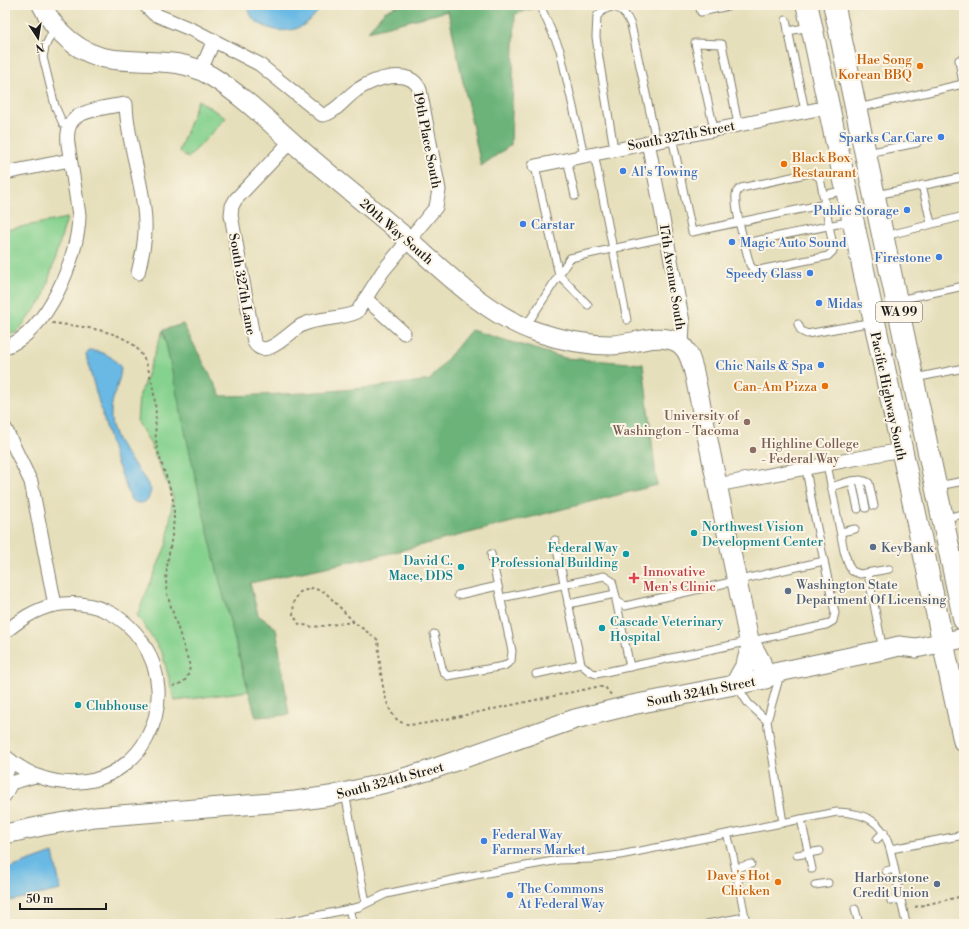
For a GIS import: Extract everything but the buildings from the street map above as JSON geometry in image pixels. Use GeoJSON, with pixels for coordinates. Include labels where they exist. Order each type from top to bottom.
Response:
{"type":"FeatureCollection","features":[{"type":"Feature","properties":{"kind":"main road","name":"Pacific Highway South"},"geometry":{"type":"LineString","coordinates":[[807,5],[873,322],[964,740]]}},
{"type":"Feature","properties":{"kind":"main road","name":"Pacific Highway South"},"geometry":{"type":"LineString","coordinates":[[834,5],[964,620]]}},
{"type":"Feature","properties":{"kind":"street","name":"20th Way South"},"geometry":{"type":"LineString","coordinates":[[42,5],[55,26],[75,44],[95,55],[111,59],[175,62],[200,70],[231,89],[452,279],[501,314],[525,327],[566,340],[592,344],[614,345],[662,338],[671,340],[682,346]]}},
{"type":"Feature","properties":{"kind":"street","name":"19th Place South"},"geometry":{"type":"LineString","coordinates":[[145,6],[163,19],[214,40],[259,64],[322,115],[328,113],[355,91],[372,82],[398,77],[406,77],[415,82],[421,94],[439,193],[433,211],[409,241]]}},
{"type":"Feature","properties":{"kind":"street"},"geometry":{"type":"LineString","coordinates":[[200,70],[214,40]]}},
{"type":"Feature","properties":{"kind":"street"},"geometry":{"type":"LineString","coordinates":[[5,347],[24,338],[39,322],[58,293],[78,236],[79,215],[70,160],[68,140],[69,128],[73,120],[78,116],[104,108],[126,104],[127,121],[145,222],[143,250],[138,273]]}},
{"type":"Feature","properties":{"kind":"street","name":"South 327th Street"},"geometry":{"type":"LineString","coordinates":[[535,166],[652,141],[828,107]]}},
{"type":"Feature","properties":{"kind":"street","name":"South 327th Lane"},"geometry":{"type":"LineString","coordinates":[[291,141],[236,199],[231,207],[237,251],[254,342],[259,349],[268,348],[303,324],[355,313],[366,299],[383,271],[409,241]]}},
{"type":"Feature","properties":{"kind":"street","name":"17th Avenue South"},"geometry":{"type":"LineString","coordinates":[[652,141],[667,237],[683,322],[682,346],[691,360],[694,372],[736,582],[750,643],[772,680]]}},
{"type":"Feature","properties":{"kind":"street"},"geometry":{"type":"LineString","coordinates":[[5,173],[70,160]]}},
{"type":"Feature","properties":{"kind":"street"},"geometry":{"type":"LineString","coordinates":[[366,299],[404,333]]}},
{"type":"Feature","properties":{"kind":"street"},"geometry":{"type":"LineString","coordinates":[[5,428],[31,482],[55,605]]}},
{"type":"Feature","properties":{"kind":"street"},"geometry":{"type":"LineString","coordinates":[[717,485],[901,450]]}},
{"type":"Feature","properties":{"kind":"street"},"geometry":{"type":"LineString","coordinates":[[5,632],[29,614],[55,605],[86,606],[103,610],[120,620],[140,638],[151,655],[160,689],[158,711],[153,727],[144,744],[125,764],[102,778],[83,782],[60,783],[35,776],[20,768],[8,758]]}},
{"type":"Feature","properties":{"kind":"street","name":"South 324th Street"},"geometry":{"type":"LineString","coordinates":[[772,680],[774,673],[900,646],[916,648],[964,638]]}},
{"type":"Feature","properties":{"kind":"street","name":"17th Avenue South"},"geometry":{"type":"LineString","coordinates":[[735,684],[746,664],[750,643]]}},
{"type":"Feature","properties":{"kind":"street","name":"South 324th Street"},"geometry":{"type":"LineString","coordinates":[[5,834],[95,817],[295,800],[345,793],[427,771],[575,719],[615,708],[735,684],[772,680],[902,658],[916,648]]}},
{"type":"Feature","properties":{"kind":"street"},"geometry":{"type":"LineString","coordinates":[[5,777],[8,758]]}},
{"type":"Feature","properties":{"kind":"street"},"geometry":{"type":"LineString","coordinates":[[5,795],[11,783],[35,776]]}},
{"type":"Feature","properties":{"kind":"lane"},"geometry":{"type":"LineString","coordinates":[[699,5],[700,12],[733,5]]}},
{"type":"Feature","properties":{"kind":"lane"},"geometry":{"type":"LineString","coordinates":[[614,149],[596,37],[597,16],[604,8],[611,6],[616,6],[622,9],[632,25],[652,141]]}},
{"type":"Feature","properties":{"kind":"lane"},"geometry":{"type":"LineString","coordinates":[[543,12],[560,50],[589,154],[613,249],[627,320]]}},
{"type":"Feature","properties":{"kind":"lane"},"geometry":{"type":"LineString","coordinates":[[786,20],[805,111]]}},
{"type":"Feature","properties":{"kind":"lane"},"geometry":{"type":"LineString","coordinates":[[55,26],[45,47],[43,57],[55,106],[62,124],[69,128]]}},
{"type":"Feature","properties":{"kind":"lane"},"geometry":{"type":"LineString","coordinates":[[788,31],[812,27]]}},
{"type":"Feature","properties":{"kind":"lane"},"geometry":{"type":"LineString","coordinates":[[714,129],[695,43],[722,44],[738,124]]}},
{"type":"Feature","properties":{"kind":"lane"},"geometry":{"type":"LineString","coordinates":[[856,108],[964,87],[959,60],[964,59]]}},
{"type":"Feature","properties":{"kind":"lane"},"geometry":{"type":"LineString","coordinates":[[672,137],[692,232],[825,204]]}},
{"type":"Feature","properties":{"kind":"lane"},"geometry":{"type":"LineString","coordinates":[[865,154],[917,142]]}},
{"type":"Feature","properties":{"kind":"lane"},"geometry":{"type":"LineString","coordinates":[[567,159],[575,196]]}},
{"type":"Feature","properties":{"kind":"lane"},"geometry":{"type":"LineString","coordinates":[[535,166],[558,275],[588,305]]}},
{"type":"Feature","properties":{"kind":"lane"},"geometry":{"type":"LineString","coordinates":[[812,173],[820,178],[830,225],[833,249],[828,256],[759,270],[753,269],[750,265],[740,222],[736,197],[737,192],[741,188],[812,173]]}},
{"type":"Feature","properties":{"kind":"lane"},"geometry":{"type":"LineString","coordinates":[[874,195],[964,177]]}},
{"type":"Feature","properties":{"kind":"lane"},"geometry":{"type":"LineString","coordinates":[[922,185],[931,223]]}},
{"type":"Feature","properties":{"kind":"lane"},"geometry":{"type":"LineString","coordinates":[[823,195],[846,190]]}},
{"type":"Feature","properties":{"kind":"lane"},"geometry":{"type":"LineString","coordinates":[[883,237],[931,223],[964,216]]}},
{"type":"Feature","properties":{"kind":"lane"},"geometry":{"type":"LineString","coordinates":[[745,243],[852,221]]}},
{"type":"Feature","properties":{"kind":"lane"},"geometry":{"type":"LineString","coordinates":[[525,327],[570,258],[667,237]]}},
{"type":"Feature","properties":{"kind":"lane"},"geometry":{"type":"LineString","coordinates":[[897,301],[964,286]]}},
{"type":"Feature","properties":{"kind":"lane"},"geometry":{"type":"LineString","coordinates":[[798,324],[801,331],[807,334],[873,322]]}},
{"type":"Feature","properties":{"kind":"lane"},"geometry":{"type":"LineString","coordinates":[[912,379],[964,368]]}},
{"type":"Feature","properties":{"kind":"lane"},"geometry":{"type":"LineString","coordinates":[[827,464],[849,566],[858,574],[868,574],[889,569]]}},
{"type":"Feature","properties":{"kind":"lane"},"geometry":{"type":"LineString","coordinates":[[555,540],[581,664],[590,672],[595,674],[750,643],[826,625],[833,621],[835,613],[806,468]]}},
{"type":"Feature","properties":{"kind":"lane"},"geometry":{"type":"LineString","coordinates":[[831,487],[860,480],[869,483],[874,506]]}},
{"type":"Feature","properties":{"kind":"lane"},"geometry":{"type":"LineString","coordinates":[[860,480],[866,508]]}},
{"type":"Feature","properties":{"kind":"lane"},"geometry":{"type":"LineString","coordinates":[[936,487],[964,481]]}},
{"type":"Feature","properties":{"kind":"lane"},"geometry":{"type":"LineString","coordinates":[[852,482],[858,509]]}},
{"type":"Feature","properties":{"kind":"lane"},"geometry":{"type":"LineString","coordinates":[[943,518],[964,514]]}},
{"type":"Feature","properties":{"kind":"lane"},"geometry":{"type":"LineString","coordinates":[[841,532],[856,529]]}},
{"type":"Feature","properties":{"kind":"lane"},"geometry":{"type":"LineString","coordinates":[[434,634],[442,669],[448,676],[508,664],[512,660],[491,554]]}},
{"type":"Feature","properties":{"kind":"lane"},"geometry":{"type":"LineString","coordinates":[[615,596],[620,604],[625,606],[824,561]]}},
{"type":"Feature","properties":{"kind":"lane"},"geometry":{"type":"LineString","coordinates":[[868,574],[883,650]]}},
{"type":"Feature","properties":{"kind":"lane"},"geometry":{"type":"LineString","coordinates":[[500,598],[604,576],[610,579],[630,667]]}},
{"type":"Feature","properties":{"kind":"lane"},"geometry":{"type":"LineString","coordinates":[[458,595],[498,586]]}},
{"type":"Feature","properties":{"kind":"lane"},"geometry":{"type":"LineString","coordinates":[[568,604],[615,596]]}},
{"type":"Feature","properties":{"kind":"lane"},"geometry":{"type":"LineString","coordinates":[[536,674],[581,664]]}},
{"type":"Feature","properties":{"kind":"lane"},"geometry":{"type":"LineString","coordinates":[[772,680],[766,721],[783,823]]}},
{"type":"Feature","properties":{"kind":"lane"},"geometry":{"type":"LineString","coordinates":[[735,684],[748,703],[766,721]]}},
{"type":"Feature","properties":{"kind":"lane"},"geometry":{"type":"LineString","coordinates":[[345,793],[366,903]]}},
{"type":"Feature","properties":{"kind":"lane"},"geometry":{"type":"LineString","coordinates":[[278,924],[350,909],[386,894],[504,870],[559,860],[590,859],[614,856],[832,813],[850,813],[867,819],[884,832],[891,849],[906,924]]}},
{"type":"Feature","properties":{"kind":"lane"},"geometry":{"type":"LineString","coordinates":[[801,819],[812,869]]}},
{"type":"Feature","properties":{"kind":"lane"},"geometry":{"type":"LineString","coordinates":[[877,839],[884,832]]}},
{"type":"Feature","properties":{"kind":"lane"},"geometry":{"type":"LineString","coordinates":[[707,924],[745,917],[736,868],[727,834]]}},
{"type":"Feature","properties":{"kind":"lane"},"geometry":{"type":"LineString","coordinates":[[891,849],[964,835]]}},
{"type":"Feature","properties":{"kind":"lane"},"geometry":{"type":"LineString","coordinates":[[797,855],[820,851]]}},
{"type":"Feature","properties":{"kind":"lane"},"geometry":{"type":"LineString","coordinates":[[736,868],[751,864]]}},
{"type":"Feature","properties":{"kind":"lane"},"geometry":{"type":"LineString","coordinates":[[886,871],[894,869]]}},
{"type":"Feature","properties":{"kind":"lane"},"geometry":{"type":"LineString","coordinates":[[815,885],[828,883]]}},
{"type":"Feature","properties":{"kind":"lane"},"geometry":{"type":"LineString","coordinates":[[891,901],[901,899]]}},
{"type":"Feature","properties":{"kind":"lane"},"geometry":{"type":"LineString","coordinates":[[350,909],[353,924]]}},
{"type":"Feature","properties":{"kind":"lane"},"geometry":{"type":"LineString","coordinates":[[855,909],[859,924]]}},
{"type":"Feature","properties":{"kind":"path"},"geometry":{"type":"LineString","coordinates":[[39,322],[102,331],[124,339],[132,343],[145,362],[156,404],[157,445],[172,490],[174,512],[165,581],[167,594],[190,666],[189,677],[184,684],[160,689]]}},
{"type":"Feature","properties":{"kind":"path"},"geometry":{"type":"LineString","coordinates":[[354,622],[313,627],[299,624],[293,614],[294,601],[300,592],[312,588],[325,592],[354,622],[378,640],[386,700],[389,710],[401,723],[410,725],[428,723],[596,687],[605,687],[611,694],[615,708]]}},
{"type":"Feature","properties":{"kind":"path"},"geometry":{"type":"LineString","coordinates":[[915,906],[959,897],[963,894],[964,906]]}},
{"type":"Feature","properties":{"kind":"path"},"geometry":{"type":"LineString","coordinates":[[963,915],[964,911]]}},
{"type":"Feature","properties":{"kind":"green space"},"geometry":{"type":"Polygon","coordinates":[[[399,5],[545,5],[515,14],[511,145],[481,166],[448,11],[368,31],[384,12],[399,5]]]}},
{"type":"Feature","properties":{"kind":"green space"},"geometry":{"type":"Polygon","coordinates":[[[198,100],[226,118],[188,158],[179,151],[198,100]]]}},
{"type":"Feature","properties":{"kind":"green space"},"geometry":{"type":"Polygon","coordinates":[[[67,218],[43,299],[17,332],[5,336],[5,230],[67,218]]]}},
{"type":"Feature","properties":{"kind":"green space"},"geometry":{"type":"Polygon","coordinates":[[[183,324],[221,396],[326,391],[378,387],[430,380],[471,330],[565,358],[643,364],[657,485],[387,554],[250,583],[258,615],[276,628],[289,715],[256,717],[218,573],[163,330],[183,324]]]}},
{"type":"Feature","properties":{"kind":"green space"},"geometry":{"type":"Polygon","coordinates":[[[163,330],[241,665],[249,691],[175,701],[162,653],[137,615],[167,543],[173,497],[150,443],[137,421],[139,397],[163,330]]]}},
{"type":"Feature","properties":{"kind":"water"},"geometry":{"type":"Polygon","coordinates":[[[248,5],[321,5],[311,20],[304,25],[281,31],[264,26],[257,22],[251,16],[248,5]]]}},
{"type":"Feature","properties":{"kind":"water"},"geometry":{"type":"Polygon","coordinates":[[[89,351],[103,353],[111,357],[121,368],[111,407],[112,424],[120,444],[151,490],[148,500],[143,502],[138,503],[131,500],[114,455],[88,364],[86,355],[89,351]]]}},
{"type":"Feature","properties":{"kind":"water"},"geometry":{"type":"Polygon","coordinates":[[[53,853],[61,890],[5,902],[5,870],[53,853]]]}},
{"type":"Feature","properties":{"kind":"place","name":"Hae Song Korean BBQ"},"geometry":{"type":"Point","coordinates":[920,66]}},
{"type":"Feature","properties":{"kind":"place","name":"Sparks Car Care"},"geometry":{"type":"Point","coordinates":[941,137]}},
{"type":"Feature","properties":{"kind":"place","name":"Black Box Restaurant"},"geometry":{"type":"Point","coordinates":[784,164]}},
{"type":"Feature","properties":{"kind":"place","name":"Al's Towing"},"geometry":{"type":"Point","coordinates":[623,171]}},
{"type":"Feature","properties":{"kind":"place","name":"Public Storage"},"geometry":{"type":"Point","coordinates":[907,210]}},
{"type":"Feature","properties":{"kind":"place","name":"Carstar"},"geometry":{"type":"Point","coordinates":[523,224]}},
{"type":"Feature","properties":{"kind":"place","name":"Magic Auto Sound"},"geometry":{"type":"Point","coordinates":[732,242]}},
{"type":"Feature","properties":{"kind":"place","name":"Firestone"},"geometry":{"type":"Point","coordinates":[939,257]}},
{"type":"Feature","properties":{"kind":"place","name":"Speedy Glass"},"geometry":{"type":"Point","coordinates":[810,273]}},
{"type":"Feature","properties":{"kind":"place","name":"Midas"},"geometry":{"type":"Point","coordinates":[819,303]}},
{"type":"Feature","properties":{"kind":"place","name":"Chic Nails & Spa"},"geometry":{"type":"Point","coordinates":[821,365]}},
{"type":"Feature","properties":{"kind":"place","name":"Can-Am Pizza"},"geometry":{"type":"Point","coordinates":[825,386]}},
{"type":"Feature","properties":{"kind":"place","name":"University of Washington - Tacoma"},"geometry":{"type":"Point","coordinates":[747,422]}},
{"type":"Feature","properties":{"kind":"place","name":"Highline College - Federal Way"},"geometry":{"type":"Point","coordinates":[753,450]}},
{"type":"Feature","properties":{"kind":"place","name":"Northwest Vision Development Center"},"geometry":{"type":"Point","coordinates":[694,533]}},
{"type":"Feature","properties":{"kind":"place","name":"KeyBank"},"geometry":{"type":"Point","coordinates":[873,547]}},
{"type":"Feature","properties":{"kind":"place","name":"Federal Way Professional Building"},"geometry":{"type":"Point","coordinates":[626,554]}},
{"type":"Feature","properties":{"kind":"place","name":"David C. Mace, DDS"},"geometry":{"type":"Point","coordinates":[461,567]}},
{"type":"Feature","properties":{"kind":"place","name":"Innovative Men's Clinic"},"geometry":{"type":"Point","coordinates":[634,578]}},
{"type":"Feature","properties":{"kind":"place","name":"Washington State Department Of Licensing"},"geometry":{"type":"Point","coordinates":[788,591]}},
{"type":"Feature","properties":{"kind":"place","name":"Cascade Veterinary Hospital"},"geometry":{"type":"Point","coordinates":[602,628]}},
{"type":"Feature","properties":{"kind":"place","name":"Clubhouse"},"geometry":{"type":"Point","coordinates":[78,705]}},
{"type":"Feature","properties":{"kind":"place","name":"Federal Way Farmers Market"},"geometry":{"type":"Point","coordinates":[484,841]}},
{"type":"Feature","properties":{"kind":"place","name":"Dave's Hot Chicken"},"geometry":{"type":"Point","coordinates":[778,882]}},
{"type":"Feature","properties":{"kind":"place","name":"Harborstone Credit Union"},"geometry":{"type":"Point","coordinates":[937,884]}},
{"type":"Feature","properties":{"kind":"place","name":"The Commons At Federal Way"},"geometry":{"type":"Point","coordinates":[510,895]}}]}
